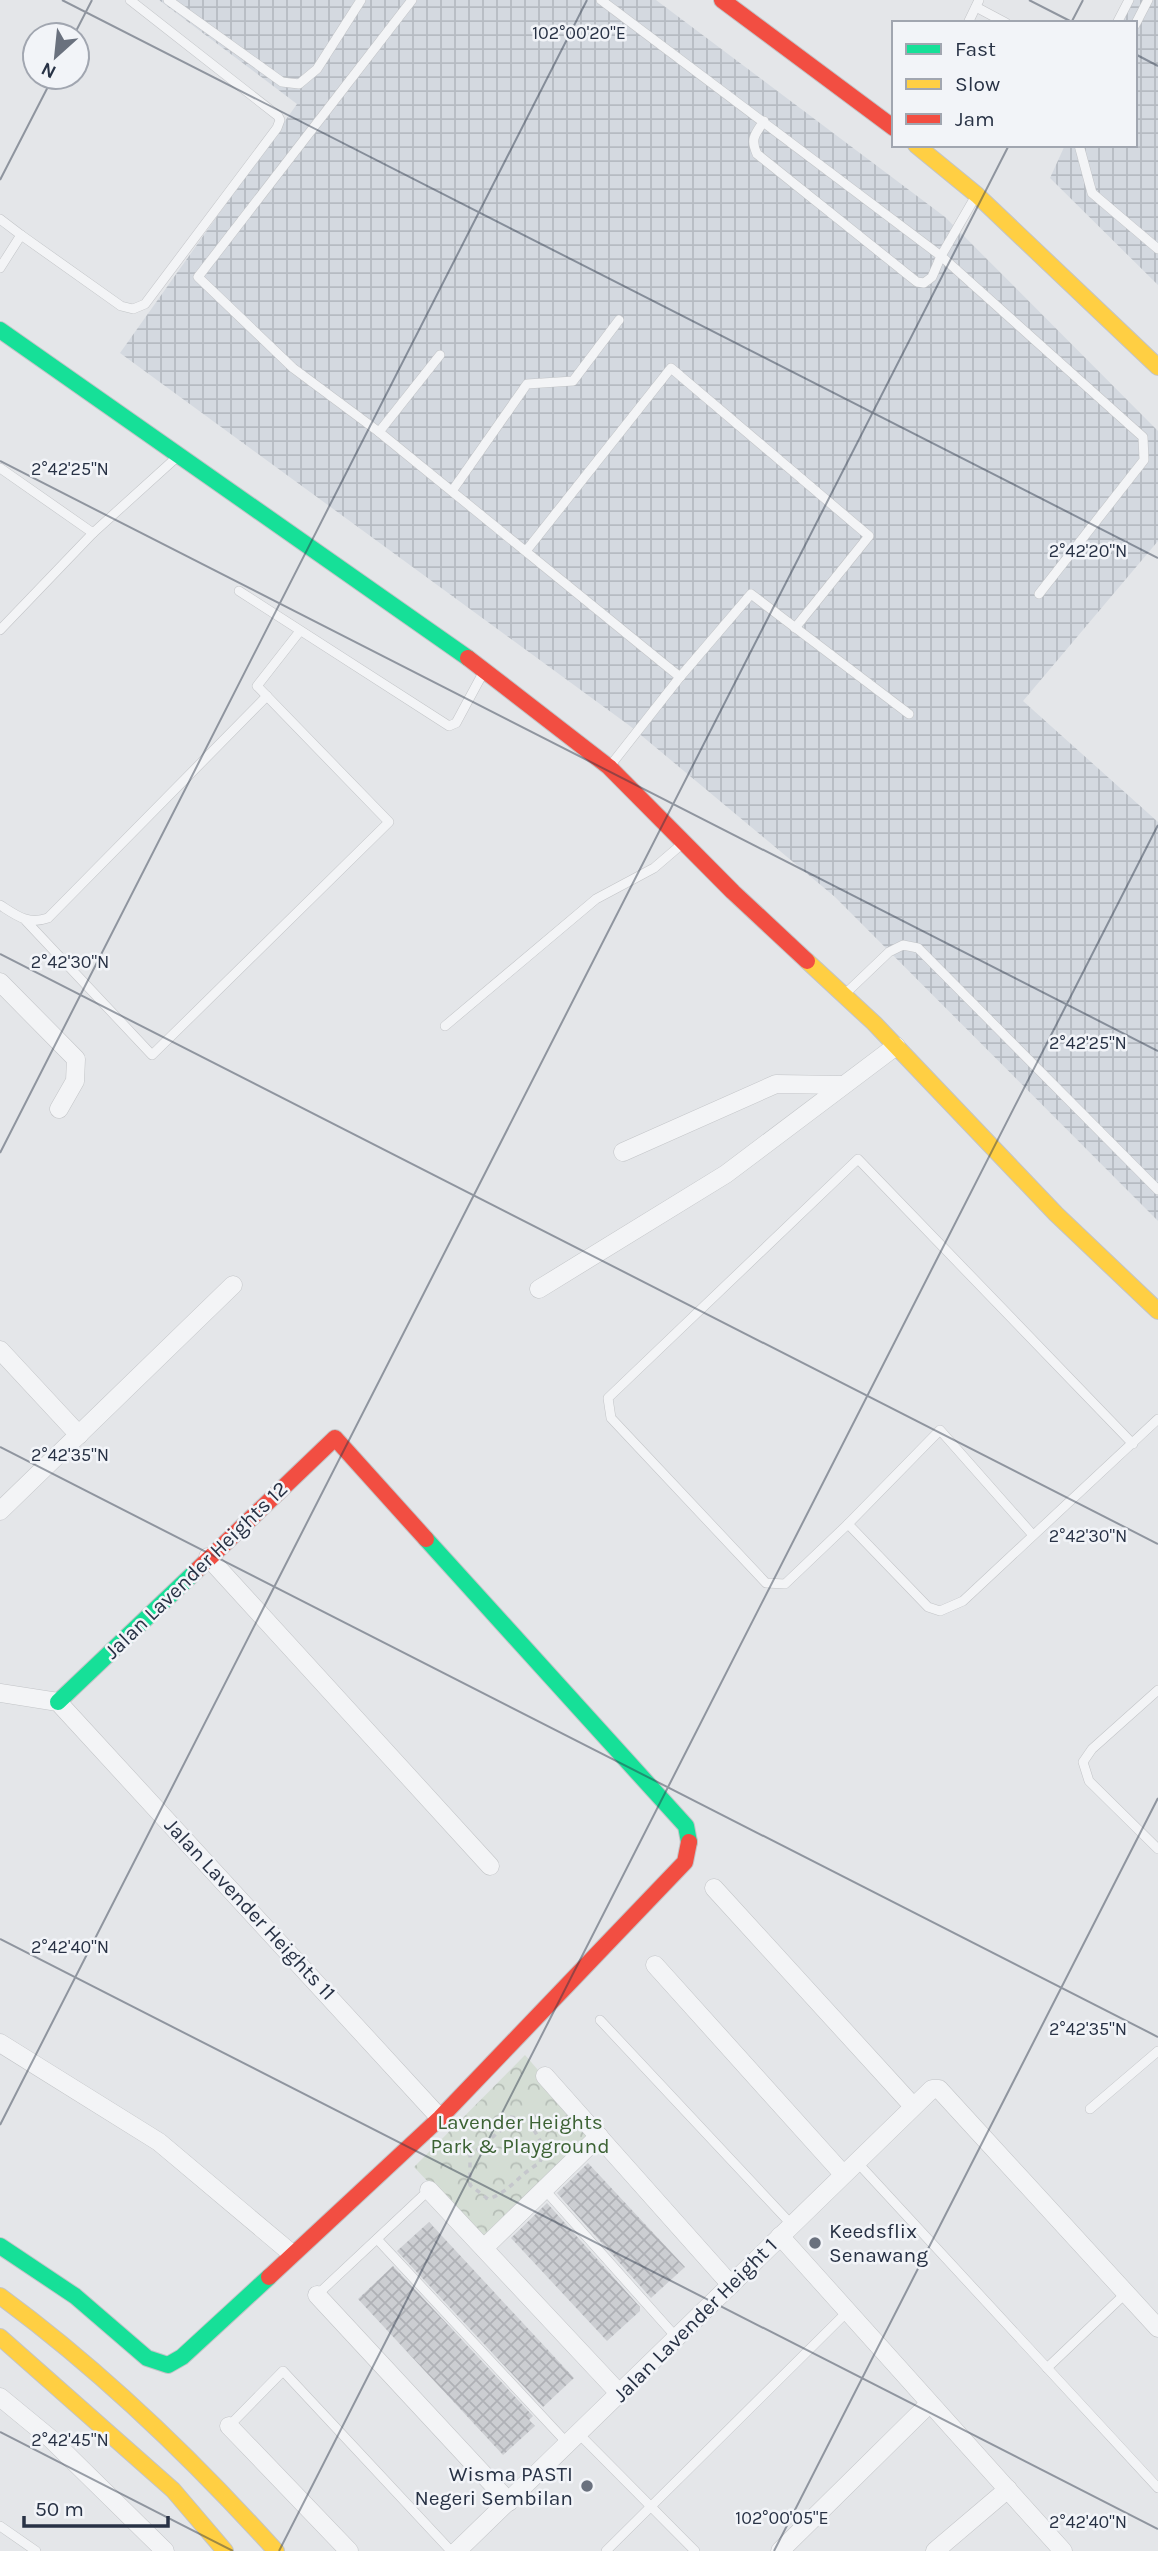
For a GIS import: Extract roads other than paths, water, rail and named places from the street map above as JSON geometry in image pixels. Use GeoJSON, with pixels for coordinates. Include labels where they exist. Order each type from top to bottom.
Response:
{"type":"FeatureCollection","features":[{"type":"Feature","properties":{"kind":"street"},"geometry":{"type":"LineString","coordinates":[[722,0],[892,127]]}},
{"type":"Feature","properties":{"kind":"street"},"geometry":{"type":"LineString","coordinates":[[918,147],[977,195],[1158,367]]}},
{"type":"Feature","properties":{"kind":"street"},"geometry":{"type":"LineString","coordinates":[[0,330],[484,672],[609,767],[896,1046],[1056,1214],[1158,1311]]}},
{"type":"Feature","properties":{"kind":"street"},"geometry":{"type":"LineString","coordinates":[[0,982],[76,1059],[75,1082],[59,1109]]}},
{"type":"Feature","properties":{"kind":"street"},"geometry":{"type":"LineString","coordinates":[[539,1289],[726,1174],[896,1046]]}},
{"type":"Feature","properties":{"kind":"street"},"geometry":{"type":"LineString","coordinates":[[623,1152],[776,1084],[844,1085]]}},
{"type":"Feature","properties":{"kind":"street"},"geometry":{"type":"LineString","coordinates":[[0,1511],[233,1285]]}},
{"type":"Feature","properties":{"kind":"street"},"geometry":{"type":"LineString","coordinates":[[0,1350],[79,1435]]}},
{"type":"Feature","properties":{"kind":"street","name":"Jalan Lavender Heights 12"},"geometry":{"type":"LineString","coordinates":[[58,1702],[335,1438],[686,1826],[689,1843],[685,1862],[440,2118]]}},
{"type":"Feature","properties":{"kind":"street"},"geometry":{"type":"LineString","coordinates":[[208,1557],[490,1866]]}},
{"type":"Feature","properties":{"kind":"street"},"geometry":{"type":"LineString","coordinates":[[0,1693],[58,1702]]}},
{"type":"Feature","properties":{"kind":"street","name":"Jalan Lavender Heights 11"},"geometry":{"type":"LineString","coordinates":[[58,1702],[440,2118]]}},
{"type":"Feature","properties":{"kind":"street"},"geometry":{"type":"LineString","coordinates":[[714,1888],[912,2105]]}},
{"type":"Feature","properties":{"kind":"street"},"geometry":{"type":"LineString","coordinates":[[655,1965],[843,2174]]}},
{"type":"Feature","properties":{"kind":"street"},"geometry":{"type":"LineString","coordinates":[[0,2043],[159,2142],[291,2253]]}},
{"type":"Feature","properties":{"kind":"street"},"geometry":{"type":"LineString","coordinates":[[545,2076],[731,2285]]}},
{"type":"Feature","properties":{"kind":"street","name":"Jalan Lavender Height 1"},"geometry":{"type":"LineString","coordinates":[[457,2551],[912,2105],[932,2089],[939,2089],[1126,2293]]}},
{"type":"Feature","properties":{"kind":"street"},"geometry":{"type":"LineString","coordinates":[[0,2246],[75,2295],[147,2358],[168,2365],[182,2357],[291,2253],[440,2118]]}},
{"type":"Feature","properties":{"kind":"street"},"geometry":{"type":"LineString","coordinates":[[484,2248],[599,2136]]}},
{"type":"Feature","properties":{"kind":"street"},"geometry":{"type":"LineString","coordinates":[[429,2190],[620,2394]]}},
{"type":"Feature","properties":{"kind":"street"},"geometry":{"type":"LineString","coordinates":[[786,2230],[847,2312],[1063,2551]]}},
{"type":"Feature","properties":{"kind":"street"},"geometry":{"type":"LineString","coordinates":[[1126,2293],[1158,2328]]}},
{"type":"Feature","properties":{"kind":"street"},"geometry":{"type":"LineString","coordinates":[[317,2295],[509,2502]]}},
{"type":"Feature","properties":{"kind":"street"},"geometry":{"type":"LineString","coordinates":[[0,2296],[63,2340],[133,2400],[276,2551]]}},
{"type":"Feature","properties":{"kind":"street"},"geometry":{"type":"LineString","coordinates":[[0,2337],[173,2490],[225,2551]]}},
{"type":"Feature","properties":{"kind":"street"},"geometry":{"type":"LineString","coordinates":[[0,2397],[51,2438],[165,2551]]}},
{"type":"Feature","properties":{"kind":"street"},"geometry":{"type":"LineString","coordinates":[[780,2551],[929,2404]]}},
{"type":"Feature","properties":{"kind":"street"},"geometry":{"type":"LineString","coordinates":[[229,2426],[349,2551]]}},
{"type":"Feature","properties":{"kind":"street"},"geometry":{"type":"LineString","coordinates":[[935,2551],[1008,2488]]}},
{"type":"Feature","properties":{"kind":"lane"},"geometry":{"type":"LineString","coordinates":[[0,219],[121,306],[133,309],[145,304],[281,120],[130,0]]}},
{"type":"Feature","properties":{"kind":"lane"},"geometry":{"type":"LineString","coordinates":[[168,0],[282,82],[299,84],[317,68],[361,0]]}},
{"type":"Feature","properties":{"kind":"lane"},"geometry":{"type":"LineString","coordinates":[[412,0],[198,276],[293,368],[379,432],[680,677]]}},
{"type":"Feature","properties":{"kind":"lane"},"geometry":{"type":"LineString","coordinates":[[601,0],[941,256],[1143,437],[1144,460],[1039,594]]}},
{"type":"Feature","properties":{"kind":"lane"},"geometry":{"type":"LineString","coordinates":[[1118,21],[1129,0]]}},
{"type":"Feature","properties":{"kind":"lane"},"geometry":{"type":"LineString","coordinates":[[1137,21],[1149,0]]}},
{"type":"Feature","properties":{"kind":"lane"},"geometry":{"type":"LineString","coordinates":[[969,21],[977,4],[1003,21]]}},
{"type":"Feature","properties":{"kind":"lane"},"geometry":{"type":"LineString","coordinates":[[764,121],[753,136],[752,143],[757,154],[917,282],[924,283],[932,277],[941,256],[977,195]]}},
{"type":"Feature","properties":{"kind":"lane"},"geometry":{"type":"LineString","coordinates":[[1080,147],[1092,193],[1158,249]]}},
{"type":"Feature","properties":{"kind":"lane"},"geometry":{"type":"LineString","coordinates":[[0,268],[21,235]]}},
{"type":"Feature","properties":{"kind":"lane"},"geometry":{"type":"LineString","coordinates":[[452,491],[527,384],[573,381],[619,320]]}},
{"type":"Feature","properties":{"kind":"lane"},"geometry":{"type":"LineString","coordinates":[[379,432],[440,355]]}},
{"type":"Feature","properties":{"kind":"lane"},"geometry":{"type":"LineString","coordinates":[[526,551],[671,368],[869,536],[795,628]]}},
{"type":"Feature","properties":{"kind":"lane"},"geometry":{"type":"LineString","coordinates":[[0,629],[93,534],[178,456]]}},
{"type":"Feature","properties":{"kind":"lane"},"geometry":{"type":"LineString","coordinates":[[0,468],[93,534]]}},
{"type":"Feature","properties":{"kind":"lane"},"geometry":{"type":"LineString","coordinates":[[239,591],[449,726],[456,723],[484,672]]}},
{"type":"Feature","properties":{"kind":"lane"},"geometry":{"type":"LineString","coordinates":[[609,767],[680,677],[751,594],[909,715]]}},
{"type":"Feature","properties":{"kind":"lane"},"geometry":{"type":"LineString","coordinates":[[0,905],[26,921],[152,1055],[389,822],[257,685],[300,631]]}},
{"type":"Feature","properties":{"kind":"lane"},"geometry":{"type":"LineString","coordinates":[[26,921],[36,922],[48,918],[267,696]]}},
{"type":"Feature","properties":{"kind":"lane"},"geometry":{"type":"LineString","coordinates":[[445,1026],[596,899],[654,869],[684,842]]}},
{"type":"Feature","properties":{"kind":"lane"},"geometry":{"type":"LineString","coordinates":[[844,995],[889,953],[903,945],[918,948],[1158,1191]]}},
{"type":"Feature","properties":{"kind":"lane"},"geometry":{"type":"LineString","coordinates":[[1032,1534],[940,1430],[785,1584],[766,1583],[611,1418],[608,1398],[858,1159],[1133,1444]]}},
{"type":"Feature","properties":{"kind":"lane"},"geometry":{"type":"LineString","coordinates":[[848,1524],[928,1607],[940,1611],[963,1601],[1158,1419]]}},
{"type":"Feature","properties":{"kind":"lane"},"geometry":{"type":"LineString","coordinates":[[1158,1690],[1092,1749],[1083,1762],[1089,1781],[1158,1849]]}},
{"type":"Feature","properties":{"kind":"lane"},"geometry":{"type":"LineString","coordinates":[[600,2020],[786,2230]]}},
{"type":"Feature","properties":{"kind":"lane"},"geometry":{"type":"LineString","coordinates":[[1090,2109],[1158,2051]]}},
{"type":"Feature","properties":{"kind":"lane"},"geometry":{"type":"LineString","coordinates":[[856,2161],[1158,2488]]}},
{"type":"Feature","properties":{"kind":"lane"},"geometry":{"type":"LineString","coordinates":[[544,2189],[677,2338]]}},
{"type":"Feature","properties":{"kind":"lane"},"geometry":{"type":"LineString","coordinates":[[317,2295],[429,2190]]}},
{"type":"Feature","properties":{"kind":"lane"},"geometry":{"type":"LineString","coordinates":[[377,2239],[573,2439],[695,2551]]}},
{"type":"Feature","properties":{"kind":"lane"},"geometry":{"type":"LineString","coordinates":[[1047,2368],[1126,2293]]}},
{"type":"Feature","properties":{"kind":"lane"},"geometry":{"type":"LineString","coordinates":[[606,2551],[847,2312]]}},
{"type":"Feature","properties":{"kind":"lane"},"geometry":{"type":"LineString","coordinates":[[229,2426],[283,2371],[451,2551]]}},
{"type":"Feature","properties":{"kind":"lane"},"geometry":{"type":"LineString","coordinates":[[0,2526],[36,2551]]}},
{"type":"Feature","properties":{"kind":"place","name":"Keedsflix Senawang"},"geometry":{"type":"Point","coordinates":[815,2243]}},
{"type":"Feature","properties":{"kind":"place","name":"Wisma PASTI Negeri Sembilan"},"geometry":{"type":"Point","coordinates":[587,2486]}},
{"type":"Feature","properties":{"kind":"park label","name":"Lavender Heights Park & Playground"},"geometry":{"type":"Point","coordinates":[520,2134]}}]}
